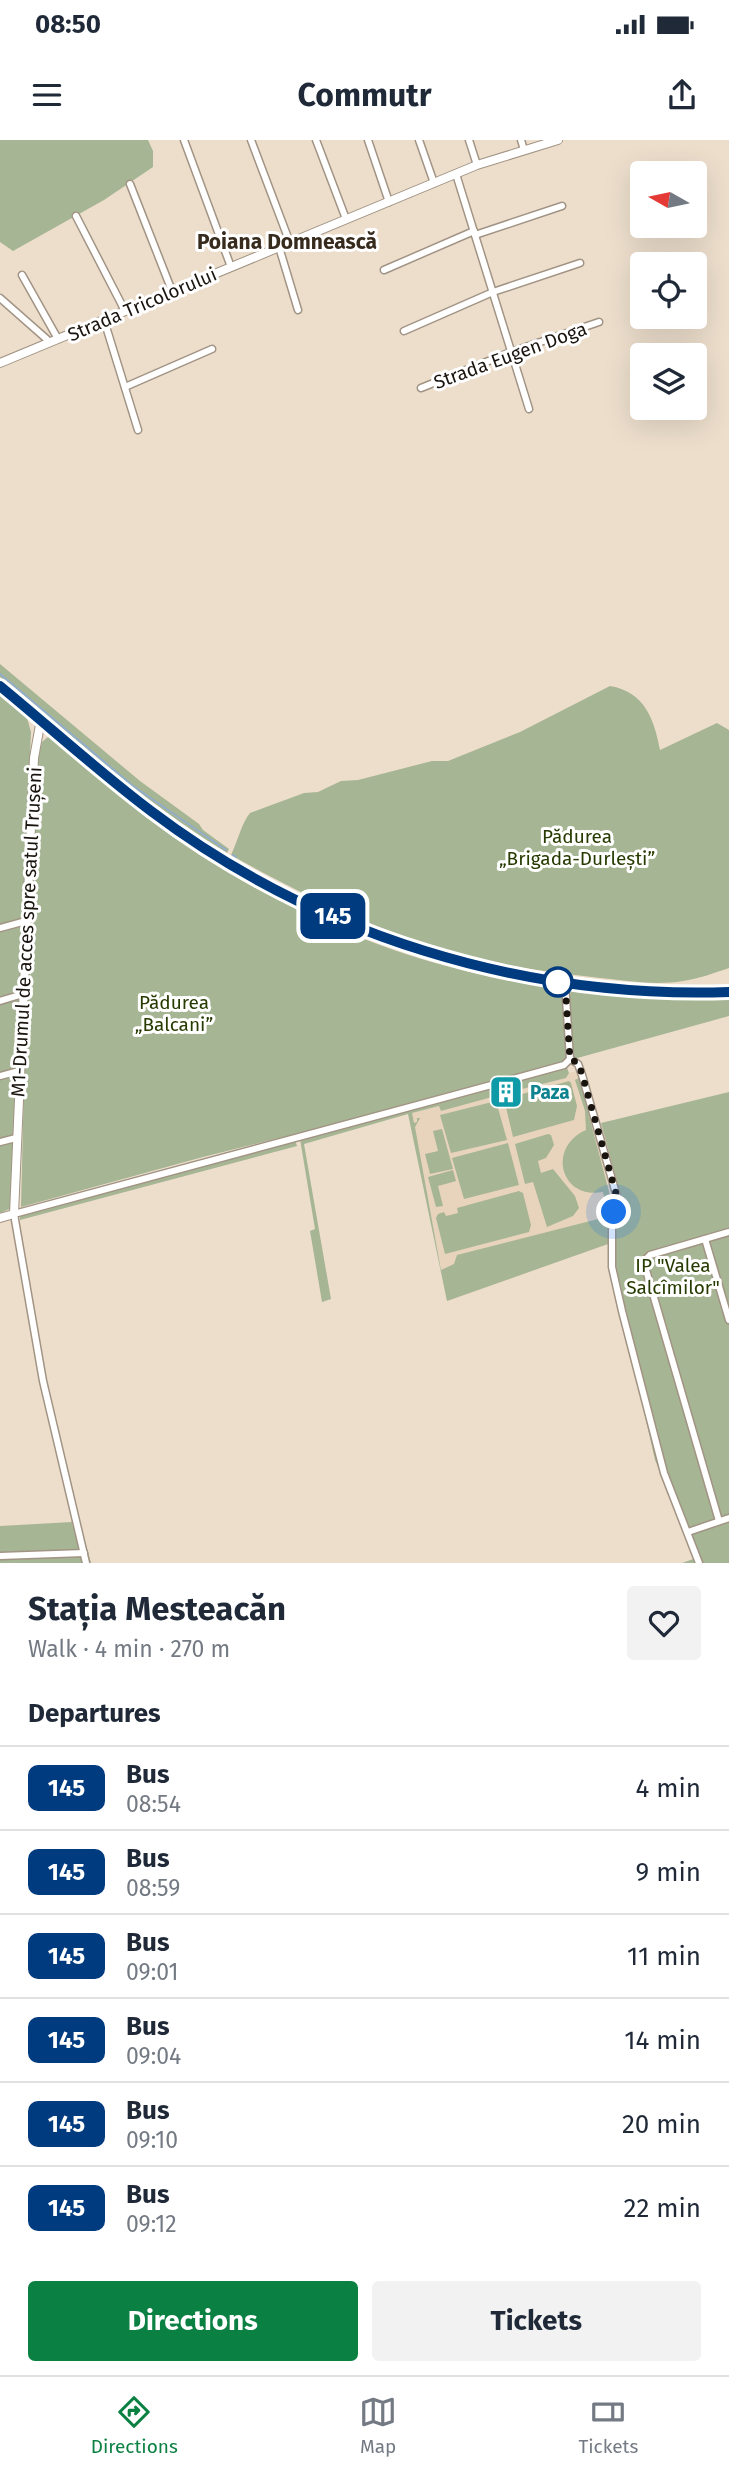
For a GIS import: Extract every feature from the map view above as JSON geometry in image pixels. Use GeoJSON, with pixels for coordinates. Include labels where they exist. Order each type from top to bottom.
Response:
{"type":"FeatureCollection","features":[{"type":"Feature","properties":{"kind":"highway"},"geometry":{"type":"LineString","coordinates":[[0,685],[153,812],[225,859],[297,900],[347,922],[425,951],[499,971],[621,990],[729,992]]}},
{"type":"Feature","properties":{"kind":"street"},"geometry":{"type":"LineString","coordinates":[[184,140],[230,267]]}},
{"type":"Feature","properties":{"kind":"street"},"geometry":{"type":"LineString","coordinates":[[251,140],[290,243]]}},
{"type":"Feature","properties":{"kind":"street"},"geometry":{"type":"LineString","coordinates":[[316,140],[346,219]]}},
{"type":"Feature","properties":{"kind":"street"},"geometry":{"type":"LineString","coordinates":[[368,140],[389,202]]}},
{"type":"Feature","properties":{"kind":"street"},"geometry":{"type":"LineString","coordinates":[[419,140],[434,183]]}},
{"type":"Feature","properties":{"kind":"street"},"geometry":{"type":"LineString","coordinates":[[469,140],[477,165]]}},
{"type":"Feature","properties":{"kind":"street"},"geometry":{"type":"LineString","coordinates":[[521,140],[524,150]]}},
{"type":"Feature","properties":{"kind":"street","name":"Strada Tricolorului"},"geometry":{"type":"LineString","coordinates":[[0,363],[477,165],[558,140]]}},
{"type":"Feature","properties":{"kind":"street"},"geometry":{"type":"LineString","coordinates":[[456,174],[529,409]]}},
{"type":"Feature","properties":{"kind":"street"},"geometry":{"type":"LineString","coordinates":[[130,184],[172,291]]}},
{"type":"Feature","properties":{"kind":"street"},"geometry":{"type":"LineString","coordinates":[[384,270],[475,233],[562,206]]}},
{"type":"Feature","properties":{"kind":"street"},"geometry":{"type":"LineString","coordinates":[[76,216],[125,311]]}},
{"type":"Feature","properties":{"kind":"street"},"geometry":{"type":"LineString","coordinates":[[279,247],[298,310]]}},
{"type":"Feature","properties":{"kind":"street"},"geometry":{"type":"LineString","coordinates":[[404,331],[493,292],[580,263]]}},
{"type":"Feature","properties":{"kind":"street"},"geometry":{"type":"LineString","coordinates":[[22,275],[54,340]]}},
{"type":"Feature","properties":{"kind":"street"},"geometry":{"type":"LineString","coordinates":[[0,298],[54,340]]}},
{"type":"Feature","properties":{"kind":"street"},"geometry":{"type":"LineString","coordinates":[[104,320],[138,430]]}},
{"type":"Feature","properties":{"kind":"street","name":"Strada Eugen Doga"},"geometry":{"type":"LineString","coordinates":[[421,388],[511,352],[598,322]]}},
{"type":"Feature","properties":{"kind":"street"},"geometry":{"type":"LineString","coordinates":[[125,387],[212,349]]}},
{"type":"Feature","properties":{"kind":"street","name":"M1-Drumul de acces spre satul Trușeni"},"geometry":{"type":"LineString","coordinates":[[15,1214],[16,1138],[34,758],[41,719]]}},
{"type":"Feature","properties":{"kind":"street"},"geometry":{"type":"LineString","coordinates":[[0,928],[26,921]]}},
{"type":"Feature","properties":{"kind":"street"},"geometry":{"type":"LineString","coordinates":[[0,1218],[564,1065],[570,1059],[565,983]]}},
{"type":"Feature","properties":{"kind":"street"},"geometry":{"type":"LineString","coordinates":[[0,1000],[23,994]]}},
{"type":"Feature","properties":{"kind":"street"},"geometry":{"type":"LineString","coordinates":[[570,1059],[578,1063],[582,1074],[617,1197],[612,1227],[612,1267],[664,1473],[699,1563]]}},
{"type":"Feature","properties":{"kind":"street"},"geometry":{"type":"LineString","coordinates":[[0,1076],[19,1072]]}},
{"type":"Feature","properties":{"kind":"street"},"geometry":{"type":"LineString","coordinates":[[0,1142],[16,1138]]}},
{"type":"Feature","properties":{"kind":"street"},"geometry":{"type":"LineString","coordinates":[[15,1214],[43,1381],[86,1563]]}},
{"type":"Feature","properties":{"kind":"street"},"geometry":{"type":"LineString","coordinates":[[719,1521],[679,1389],[645,1260],[650,1255],[729,1232]]}},
{"type":"Feature","properties":{"kind":"street"},"geometry":{"type":"LineString","coordinates":[[705,1239],[729,1320]]}},
{"type":"Feature","properties":{"kind":"street"},"geometry":{"type":"LineString","coordinates":[[688,1532],[729,1518]]}},
{"type":"Feature","properties":{"kind":"street"},"geometry":{"type":"LineString","coordinates":[[0,1556],[84,1553]]}},
{"type":"Feature","properties":{"kind":"shaded area"},"geometry":{"type":"Polygon","coordinates":[[[577,1071],[612,1200],[608,1244],[447,1301],[412,1113],[577,1071]]]}},
{"type":"Feature","properties":{"kind":"green space"},"geometry":{"type":"Polygon","coordinates":[[[0,140],[148,140],[153,151],[153,167],[104,200],[13,251],[0,242],[0,140]]]}},
{"type":"Feature","properties":{"kind":"green space"},"geometry":{"type":"Polygon","coordinates":[[[0,664],[140,781],[199,824],[229,849],[227,853],[138,792],[82,747],[0,677],[0,664]]]}},
{"type":"Feature","properties":{"kind":"green space","name":"Pădurea „Brigada-Durlești”"},"geometry":{"type":"Polygon","coordinates":[[[610,686],[632,694],[640,701],[651,718],[660,750],[717,723],[729,730],[729,968],[689,980],[649,983],[551,972],[482,960],[384,929],[291,887],[231,855],[250,813],[304,793],[318,792],[341,781],[358,780],[432,761],[448,761],[520,732],[610,686]]]}},
{"type":"Feature","properties":{"kind":"green space"},"geometry":{"type":"Polygon","coordinates":[[[0,692],[26,714],[31,732],[23,919],[20,920],[23,924],[17,1069],[12,1075],[17,1076],[14,1135],[11,1141],[14,1143],[12,1208],[0,1213],[0,692]]]}},
{"type":"Feature","properties":{"kind":"green space","name":"Pădurea „Balcani”"},"geometry":{"type":"Polygon","coordinates":[[[48,737],[174,838],[285,904],[364,939],[443,965],[558,989],[564,994],[570,995],[571,990],[729,1000],[729,1016],[390,1110],[21,1207],[25,1041],[38,759],[42,742],[48,737]]]}},
{"type":"Feature","properties":{"kind":"green space"},"geometry":{"type":"Polygon","coordinates":[[[564,1067],[569,1073],[566,1078],[510,1092],[509,1088],[500,1090],[503,1084],[564,1067]]]}},
{"type":"Feature","properties":{"kind":"green space"},"geometry":{"type":"Polygon","coordinates":[[[579,1078],[611,1199],[605,1202],[603,1192],[588,1192],[577,1188],[568,1180],[564,1170],[566,1148],[586,1130],[585,1111],[575,1080],[579,1078]]]}},
{"type":"Feature","properties":{"kind":"green space"},"geometry":{"type":"Polygon","coordinates":[[[569,1081],[577,1106],[574,1120],[513,1137],[504,1099],[569,1081]]]}},
{"type":"Feature","properties":{"kind":"green space"},"geometry":{"type":"Polygon","coordinates":[[[490,1088],[494,1094],[492,1097],[441,1111],[439,1106],[412,1113],[414,1123],[420,1118],[415,1127],[441,1270],[454,1264],[457,1255],[610,1216],[608,1244],[447,1301],[408,1114],[304,1144],[331,1299],[322,1302],[310,1231],[315,1229],[300,1139],[490,1088]]]}},
{"type":"Feature","properties":{"kind":"green space","name":"IP \"Valea Salcîmilor\""},"geometry":{"type":"Polygon","coordinates":[[[729,1092],[729,1563],[682,1563],[696,1558],[655,1460],[633,1363],[615,1260],[616,1225],[621,1197],[601,1123],[729,1092]]]}},
{"type":"Feature","properties":{"kind":"green space"},"geometry":{"type":"Polygon","coordinates":[[[496,1101],[507,1140],[451,1153],[440,1115],[496,1101]]]}},
{"type":"Feature","properties":{"kind":"green space"},"geometry":{"type":"Polygon","coordinates":[[[442,1129],[453,1169],[430,1174],[425,1154],[438,1151],[433,1131],[442,1129]]]}},
{"type":"Feature","properties":{"kind":"green space"},"geometry":{"type":"Polygon","coordinates":[[[551,1135],[554,1145],[546,1158],[538,1161],[541,1173],[553,1169],[575,1196],[579,1208],[573,1216],[547,1227],[533,1182],[525,1184],[515,1144],[551,1135]]]}},
{"type":"Feature","properties":{"kind":"green space"},"geometry":{"type":"Polygon","coordinates":[[[295,1140],[297,1146],[20,1220],[20,1214],[295,1140]]]}},
{"type":"Feature","properties":{"kind":"green space"},"geometry":{"type":"Polygon","coordinates":[[[508,1143],[519,1185],[464,1199],[452,1158],[508,1143]]]}},
{"type":"Feature","properties":{"kind":"green space"},"geometry":{"type":"Polygon","coordinates":[[[453,1170],[456,1181],[438,1186],[443,1206],[436,1207],[428,1177],[453,1170]]]}},
{"type":"Feature","properties":{"kind":"green space"},"geometry":{"type":"Polygon","coordinates":[[[519,1191],[523,1193],[531,1225],[529,1232],[445,1254],[436,1218],[438,1214],[444,1212],[446,1216],[458,1213],[457,1208],[519,1191]]]}},
{"type":"Feature","properties":{"kind":"green space"},"geometry":{"type":"Polygon","coordinates":[[[72,1522],[73,1527],[81,1526],[91,1563],[0,1563],[0,1526],[72,1522]]]}},
{"type":"Feature","properties":{"kind":"waterway"},"geometry":{"type":"LineString","coordinates":[[0,674],[133,786],[226,850]]}},
{"type":"Feature","properties":{"kind":"bus line","name":"145"},"geometry":{"type":"LineString","coordinates":[[0,686],[153,812],[189,837],[264,883],[347,922],[430,953],[528,977],[621,990],[729,992]]}},
{"type":"Feature","properties":{"kind":"place","name":"Paza"},"geometry":{"type":"Point","coordinates":[506,1092]}},
{"type":"Feature","properties":{"kind":"district","name":"Poiana Domnească"},"geometry":{"type":"Point","coordinates":[287,242]}},
{"type":"Feature","properties":{"kind":"route"},"geometry":{"type":"LineString","coordinates":[[558,982],[565,983],[570,1059],[578,1063],[582,1074],[617,1197],[614,1212]]}}]}
